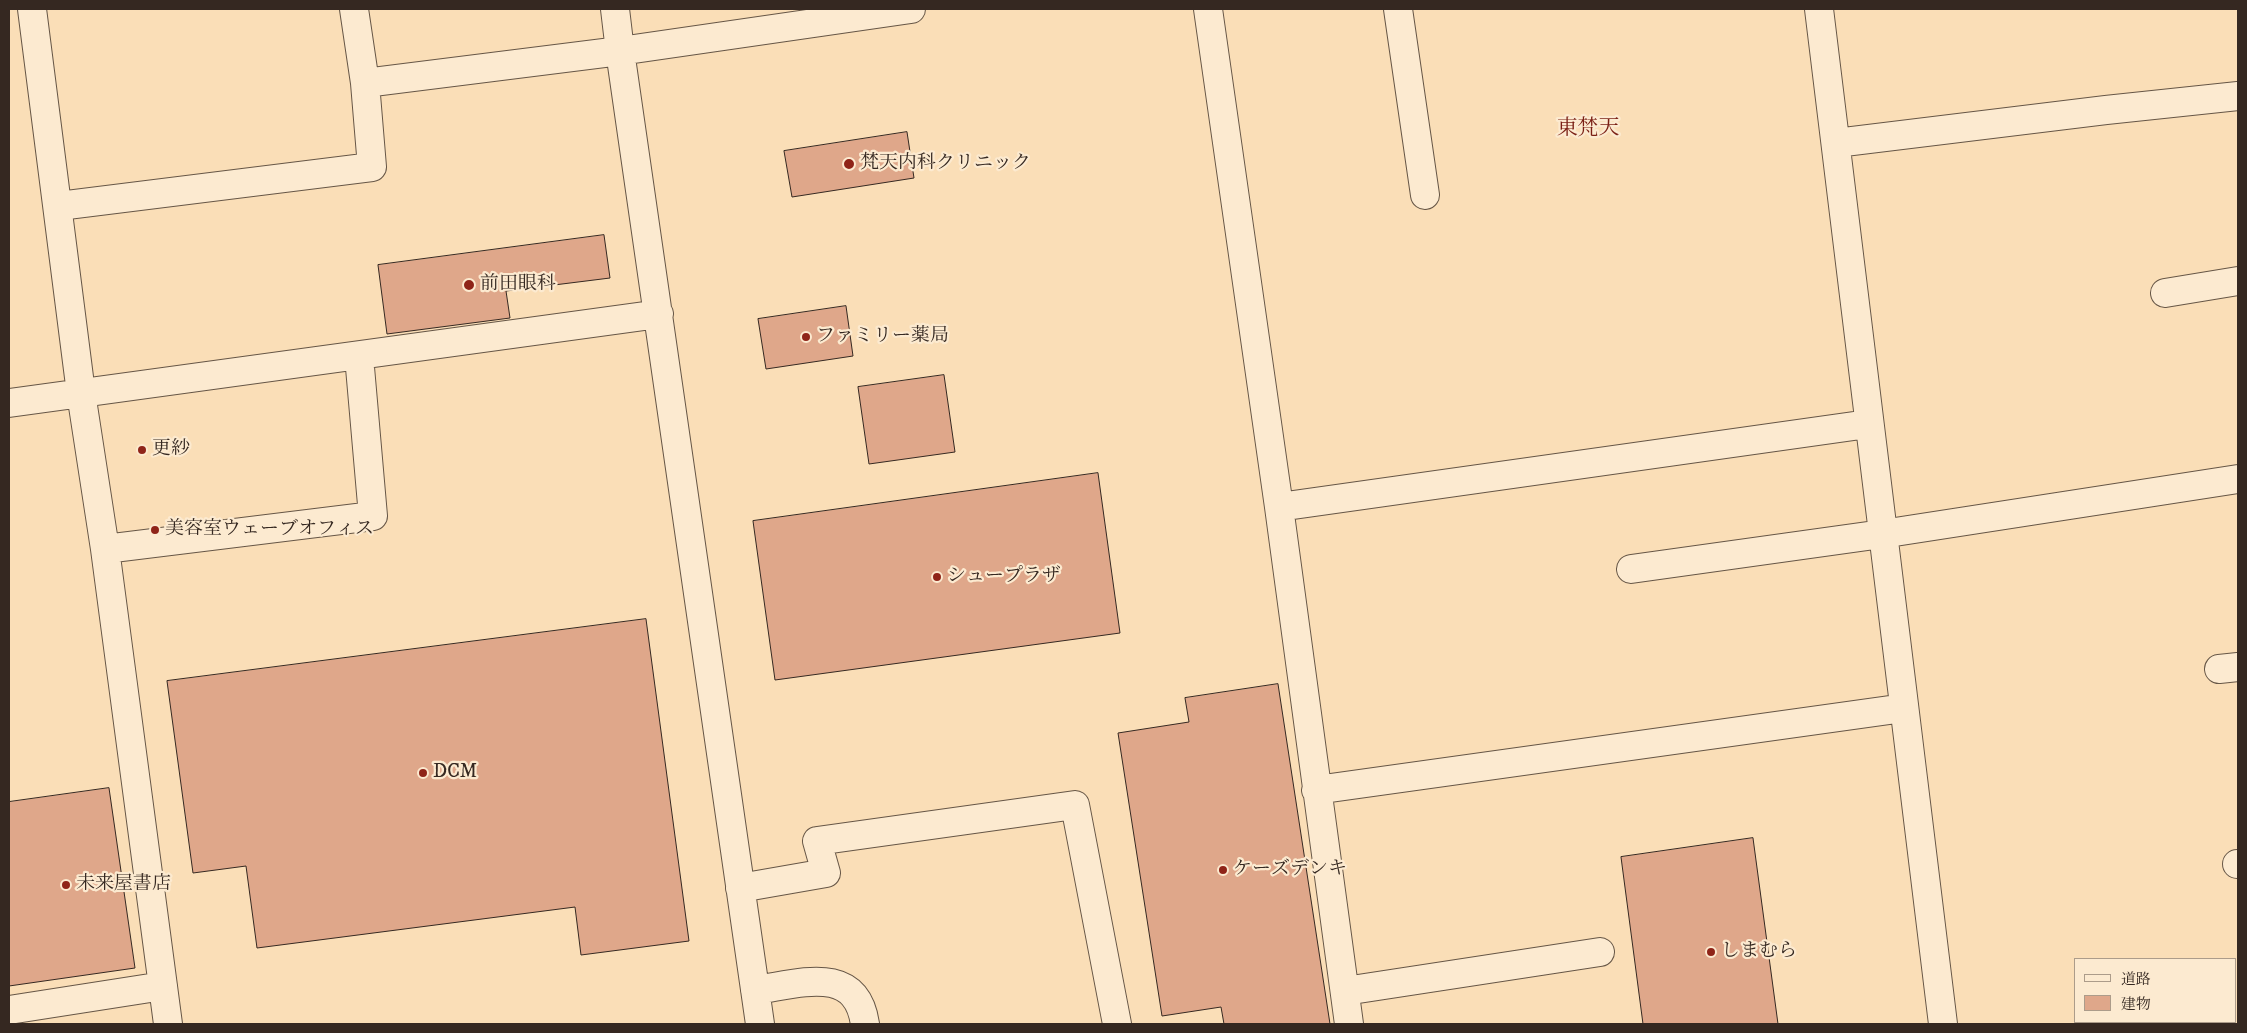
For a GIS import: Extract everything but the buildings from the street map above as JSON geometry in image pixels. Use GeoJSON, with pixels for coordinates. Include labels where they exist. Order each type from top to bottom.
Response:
{"type":"FeatureCollection","features":[{"type":"Feature","properties":{"kind":"street"},"geometry":{"type":"LineString","coordinates":[[32,9],[59,206],[81,393],[105,549],[168,1024]]}},
{"type":"Feature","properties":{"kind":"street"},"geometry":{"type":"LineString","coordinates":[[59,206],[372,167],[365,83],[354,9]]}},
{"type":"Feature","properties":{"kind":"street"},"geometry":{"type":"LineString","coordinates":[[615,9],[760,1024]]}},
{"type":"Feature","properties":{"kind":"street"},"geometry":{"type":"LineString","coordinates":[[365,83],[620,51],[911,9]]}},
{"type":"Feature","properties":{"kind":"street"},"geometry":{"type":"LineString","coordinates":[[1208,9],[1279,507],[1349,1024]]}},
{"type":"Feature","properties":{"kind":"street"},"geometry":{"type":"LineString","coordinates":[[1398,9],[1425,195]]}},
{"type":"Feature","properties":{"kind":"street"},"geometry":{"type":"LineString","coordinates":[[1819,9],[1868,424],[1943,1024]]}},
{"type":"Feature","properties":{"kind":"street"},"geometry":{"type":"LineString","coordinates":[[1836,143],[2238,96]]}},
{"type":"Feature","properties":{"kind":"street"},"geometry":{"type":"LineString","coordinates":[[2165,293],[2238,281]]}},
{"type":"Feature","properties":{"kind":"street"},"geometry":{"type":"LineString","coordinates":[[9,403],[659,314]]}},
{"type":"Feature","properties":{"kind":"street"},"geometry":{"type":"LineString","coordinates":[[105,549],[373,516],[359,356]]}},
{"type":"Feature","properties":{"kind":"street"},"geometry":{"type":"LineString","coordinates":[[1279,507],[1868,424]]}},
{"type":"Feature","properties":{"kind":"street"},"geometry":{"type":"LineString","coordinates":[[1631,569],[1882,534],[2238,479]]}},
{"type":"Feature","properties":{"kind":"street"},"geometry":{"type":"LineString","coordinates":[[1316,790],[1904,708]]}},
{"type":"Feature","properties":{"kind":"street"},"geometry":{"type":"LineString","coordinates":[[740,888],[826,873],[816,841],[1075,806],[1117,1024]]}},
{"type":"Feature","properties":{"kind":"street"},"geometry":{"type":"LineString","coordinates":[[1344,991],[1600,952]]}},
{"type":"Feature","properties":{"kind":"street"},"geometry":{"type":"LineString","coordinates":[[755,990],[818,981],[834,983],[847,988],[857,998],[863,1012],[865,1024]]}},
{"type":"Feature","properties":{"kind":"street"},"geometry":{"type":"LineString","coordinates":[[9,1010],[163,986]]}},
{"type":"Feature","properties":{"kind":"place","name":"梵天内科クリニック"},"geometry":{"type":"Point","coordinates":[849,164]}},
{"type":"Feature","properties":{"kind":"place","name":"前田眼科"},"geometry":{"type":"Point","coordinates":[469,285]}},
{"type":"Feature","properties":{"kind":"place","name":"ファミリー薬局"},"geometry":{"type":"Point","coordinates":[806,337]}},
{"type":"Feature","properties":{"kind":"place","name":"更紗"},"geometry":{"type":"Point","coordinates":[142,450]}},
{"type":"Feature","properties":{"kind":"place","name":"美容室ウェーブオフィス"},"geometry":{"type":"Point","coordinates":[155,530]}},
{"type":"Feature","properties":{"kind":"place","name":"シュープラザ"},"geometry":{"type":"Point","coordinates":[937,577]}},
{"type":"Feature","properties":{"kind":"place","name":"DCM"},"geometry":{"type":"Point","coordinates":[423,773]}},
{"type":"Feature","properties":{"kind":"place","name":"ケーズデンキ"},"geometry":{"type":"Point","coordinates":[1223,870]}},
{"type":"Feature","properties":{"kind":"place","name":"未来屋書店"},"geometry":{"type":"Point","coordinates":[66,885]}},
{"type":"Feature","properties":{"kind":"place","name":"しまむら"},"geometry":{"type":"Point","coordinates":[1711,952]}},
{"type":"Feature","properties":{"kind":"district","name":"東梵天"},"geometry":{"type":"Point","coordinates":[1588,130]}}]}
